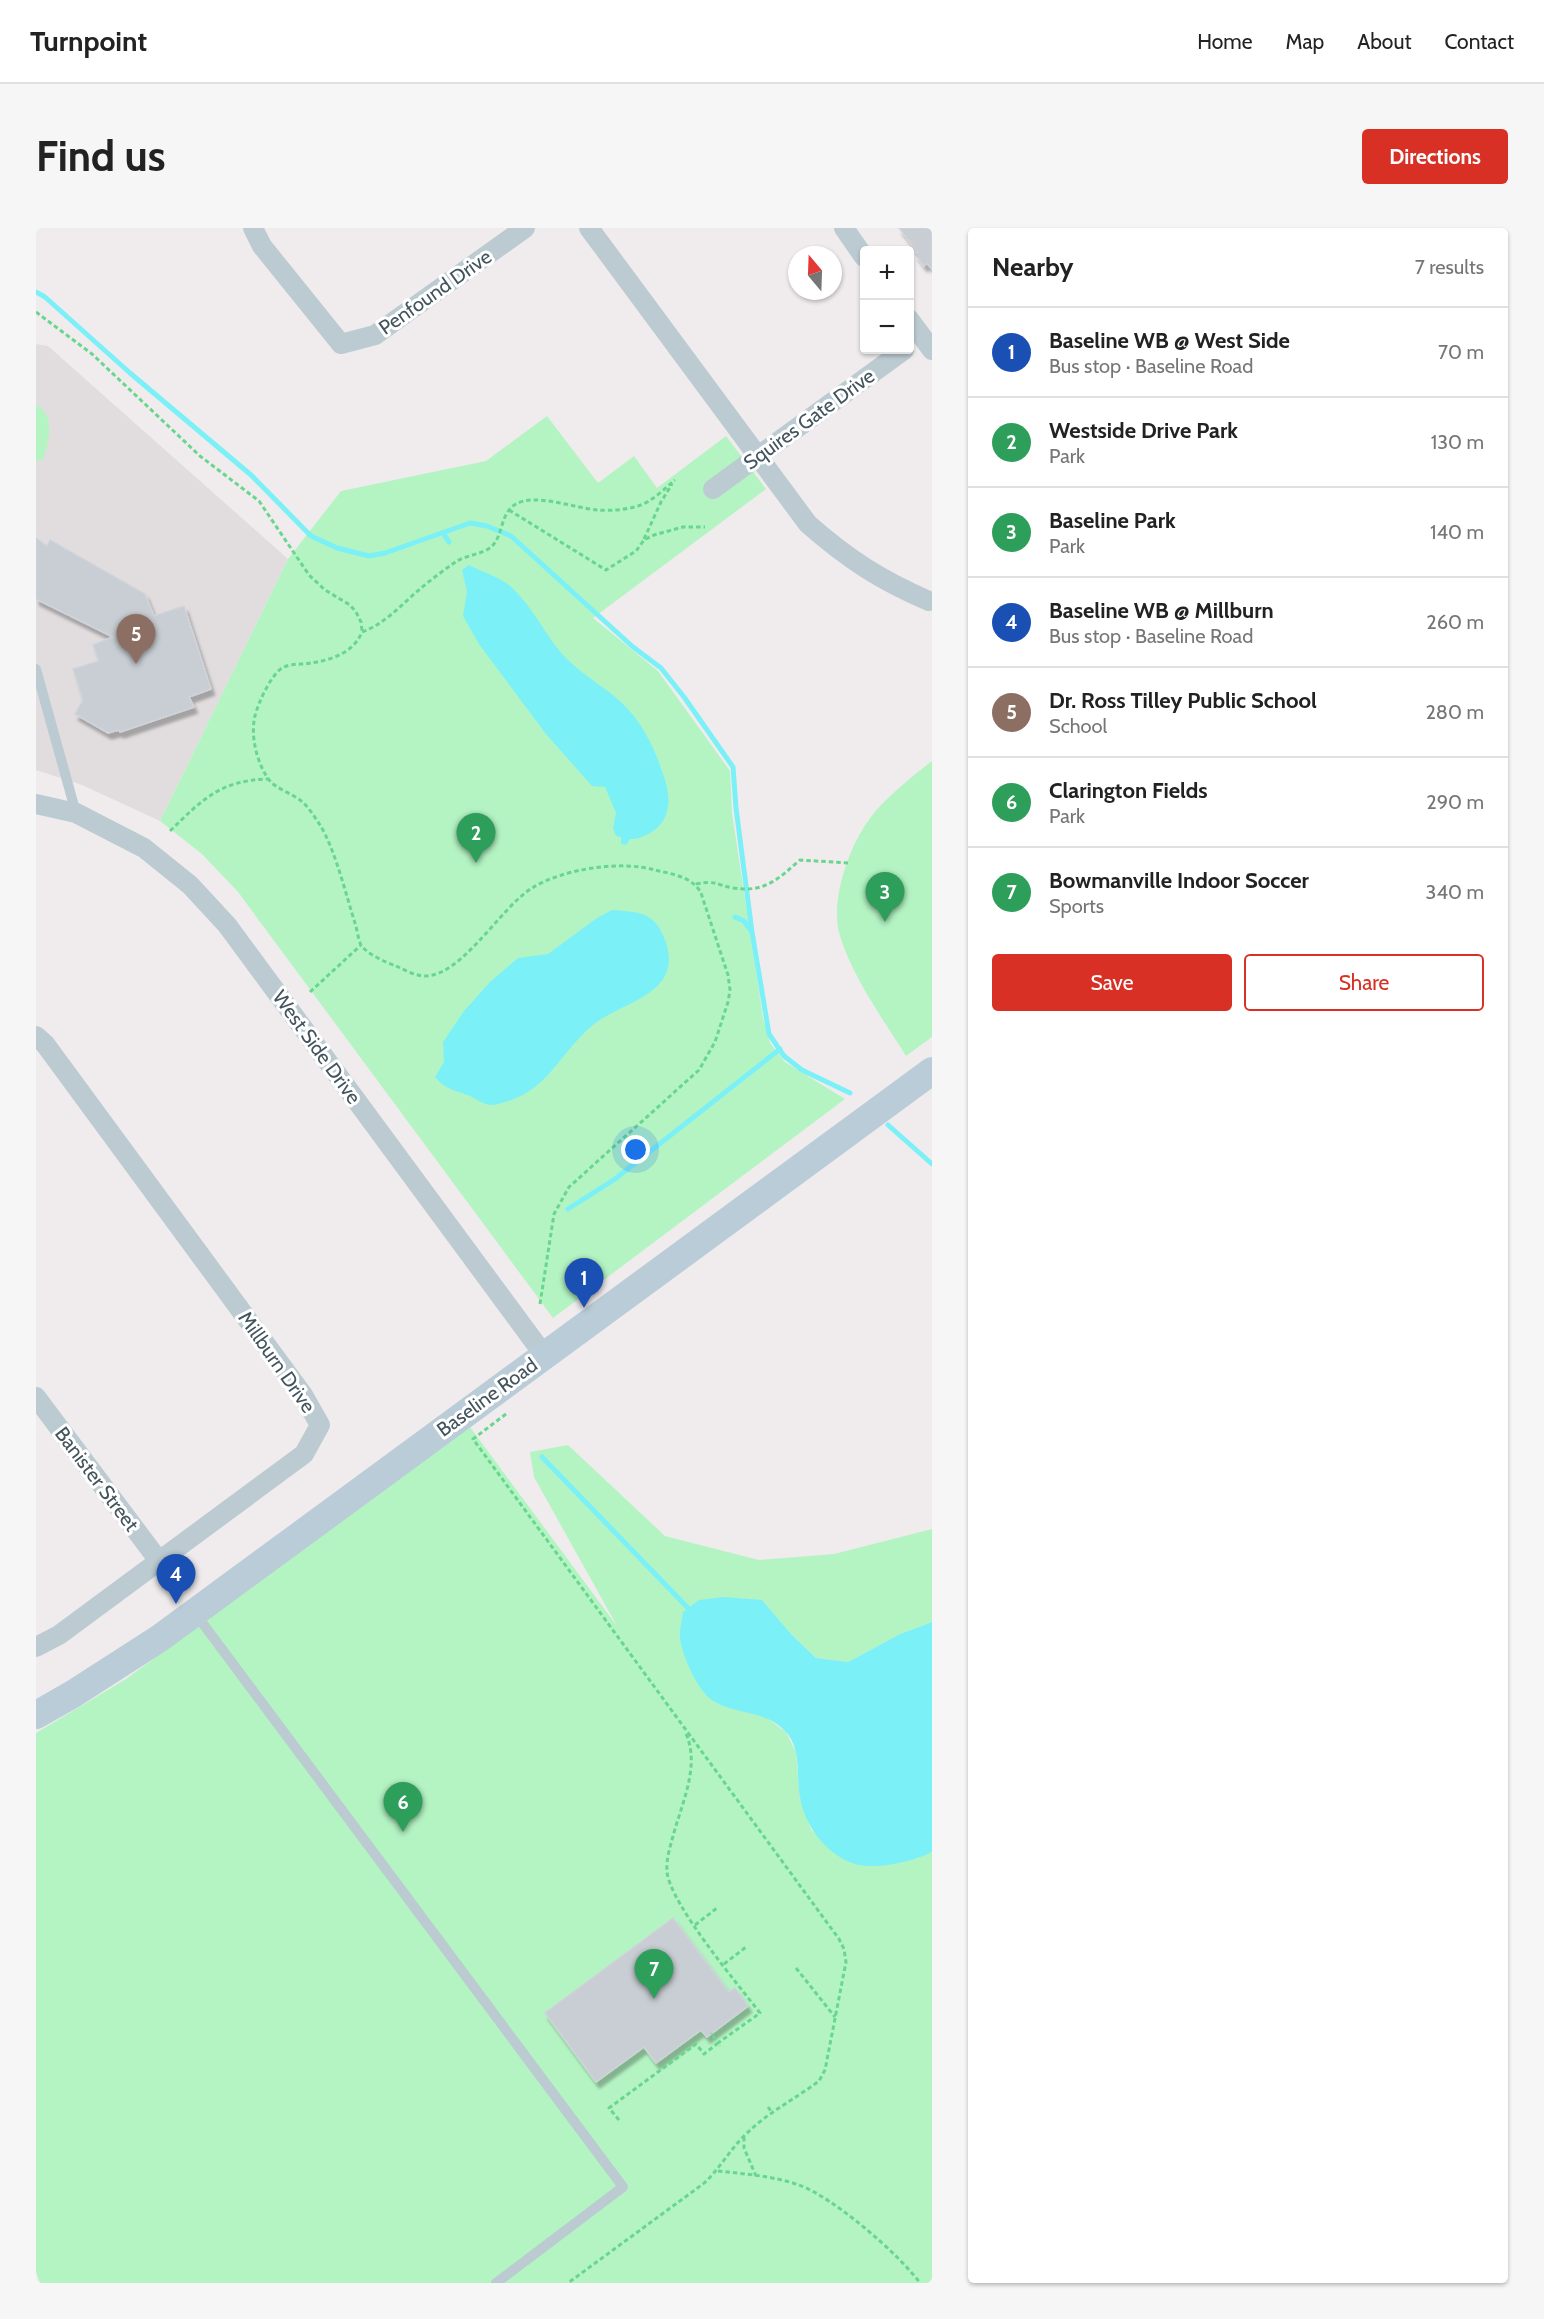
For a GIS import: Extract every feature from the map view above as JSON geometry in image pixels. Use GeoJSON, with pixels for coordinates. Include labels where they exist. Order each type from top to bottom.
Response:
{"type":"FeatureCollection","features":[{"type":"Feature","properties":{"kind":"street","name":"Penfound Drive"},"geometry":{"type":"LineString","coordinates":[[253,228],[262,246],[341,344],[375,335],[525,228]]}},
{"type":"Feature","properties":{"kind":"street"},"geometry":{"type":"LineString","coordinates":[[589,228],[808,524],[841,554],[892,585],[929,600]]}},
{"type":"Feature","properties":{"kind":"street"},"geometry":{"type":"LineString","coordinates":[[844,228],[860,251]]}},
{"type":"Feature","properties":{"kind":"street"},"geometry":{"type":"LineString","coordinates":[[914,326],[924,340]]}},
{"type":"Feature","properties":{"kind":"street","name":"Squires Gate Drive"},"geometry":{"type":"LineString","coordinates":[[713,489],[898,354]]}},
{"type":"Feature","properties":{"kind":"street","name":"West Side Drive"},"geometry":{"type":"LineString","coordinates":[[36,804],[76,813],[144,848],[190,885],[214,910],[544,1355]]}},
{"type":"Feature","properties":{"kind":"street","name":"Millburn Drive"},"geometry":{"type":"LineString","coordinates":[[36,1036],[52,1054],[296,1386],[320,1425],[304,1454],[59,1635],[36,1647]]}},
{"type":"Feature","properties":{"kind":"street","name":"Baseline Road"},"geometry":{"type":"LineString","coordinates":[[36,1715],[151,1644],[932,1071]]}},
{"type":"Feature","properties":{"kind":"street","name":"Banister Street"},"geometry":{"type":"LineString","coordinates":[[36,1396],[159,1561]]}},
{"type":"Feature","properties":{"kind":"lane"},"geometry":{"type":"LineString","coordinates":[[36,669],[76,813]]}},
{"type":"Feature","properties":{"kind":"lane"},"geometry":{"type":"LineString","coordinates":[[195,1612],[623,2187],[496,2283]]}},
{"type":"Feature","properties":{"kind":"path"},"geometry":{"type":"LineString","coordinates":[[36,312],[92,354],[200,456],[259,501],[309,576],[325,590],[351,605],[356,612],[361,622],[362,632],[357,643],[347,652],[321,662],[284,667],[276,673],[260,700],[253,732],[255,750],[269,779],[301,801],[321,827],[361,945],[382,960],[411,973],[423,976],[433,975],[443,972],[460,960],[526,893],[546,882],[574,872],[613,867],[647,867],[682,877],[696,884],[701,893],[728,975],[730,990],[715,1042],[699,1070],[569,1187],[554,1214],[540,1304]]}},
{"type":"Feature","properties":{"kind":"path"},"geometry":{"type":"LineString","coordinates":[[362,632],[380,624],[422,587],[454,563],[466,556],[490,548],[495,542],[508,510],[517,503],[528,500],[610,511],[646,503],[675,480],[666,491],[644,540],[636,551],[606,570],[508,510]]}},
{"type":"Feature","properties":{"kind":"path"},"geometry":{"type":"LineString","coordinates":[[644,540],[683,527],[705,527]]}},
{"type":"Feature","properties":{"kind":"path"},"geometry":{"type":"LineString","coordinates":[[170,831],[200,802],[219,789],[269,779]]}},
{"type":"Feature","properties":{"kind":"path"},"geometry":{"type":"LineString","coordinates":[[696,884],[712,881],[734,888],[767,886],[800,860],[848,863]]}},
{"type":"Feature","properties":{"kind":"path"},"geometry":{"type":"LineString","coordinates":[[310,993],[361,945]]}},
{"type":"Feature","properties":{"kind":"path"},"geometry":{"type":"LineString","coordinates":[[473,1439],[839,1939],[844,1949],[846,1962],[825,2070],[819,2081],[744,2135],[718,2171],[703,2184],[568,2283]]}},
{"type":"Feature","properties":{"kind":"path"},"geometry":{"type":"LineString","coordinates":[[619,2120],[609,2108],[696,2044],[704,2054],[760,2013],[695,1925],[677,1899],[670,1884],[667,1870],[669,1853],[690,1776],[692,1757],[692,1748],[683,1726]]}},
{"type":"Feature","properties":{"kind":"path"},"geometry":{"type":"LineString","coordinates":[[695,1925],[717,1908]]}},
{"type":"Feature","properties":{"kind":"path"},"geometry":{"type":"LineString","coordinates":[[724,1964],[746,1947]]}},
{"type":"Feature","properties":{"kind":"path"},"geometry":{"type":"LineString","coordinates":[[796,1968],[835,2017]]}},
{"type":"Feature","properties":{"kind":"path"},"geometry":{"type":"LineString","coordinates":[[711,2033],[719,2045]]}},
{"type":"Feature","properties":{"kind":"path"},"geometry":{"type":"LineString","coordinates":[[768,2107],[773,2114]]}},
{"type":"Feature","properties":{"kind":"path"},"geometry":{"type":"LineString","coordinates":[[744,2135],[744,2148],[756,2176]]}},
{"type":"Feature","properties":{"kind":"path"},"geometry":{"type":"LineString","coordinates":[[718,2171],[778,2179],[801,2186],[823,2198],[891,2252],[920,2283]]}},
{"type":"Feature","properties":{"kind":"shaded area"},"geometry":{"type":"Polygon","coordinates":[[[36,344],[48,346],[288,559],[160,821],[82,785],[36,770],[36,344]]]}},
{"type":"Feature","properties":{"kind":"green space"},"geometry":{"type":"Polygon","coordinates":[[[36,405],[46,415],[49,429],[43,459],[36,462],[36,405]]]}},
{"type":"Feature","properties":{"kind":"green space"},"geometry":{"type":"Polygon","coordinates":[[[547,416],[598,483],[634,456],[657,488],[726,436],[766,489],[593,618],[658,671],[730,771],[732,813],[763,1018],[770,1043],[785,1062],[845,1099],[553,1318],[238,892],[202,854],[160,821],[288,559],[341,491],[486,461],[547,416]]]}},
{"type":"Feature","properties":{"kind":"green space"},"geometry":{"type":"Polygon","coordinates":[[[932,761],[932,1037],[906,1056],[869,998],[846,952],[837,922],[837,906],[844,872],[865,825],[886,800],[932,761]]]}},
{"type":"Feature","properties":{"kind":"green space"},"geometry":{"type":"Polygon","coordinates":[[[470,1427],[617,1626],[534,1477],[530,1452],[568,1445],[665,1536],[759,1560],[834,1554],[932,1529],[932,1622],[900,1634],[848,1662],[816,1658],[790,1633],[715,1702],[763,1715],[786,1732],[796,1752],[800,1799],[812,1831],[932,1852],[932,2283],[40,2283],[36,2272],[36,1733],[126,1679],[470,1427]]]}},
{"type":"Feature","properties":{"kind":"water"},"geometry":{"type":"Polygon","coordinates":[[[469,565],[510,586],[526,603],[566,658],[613,695],[637,720],[654,749],[667,789],[668,801],[662,823],[649,834],[630,839],[626,845],[621,844],[621,837],[616,836],[613,828],[616,813],[605,787],[592,786],[546,734],[479,644],[463,616],[467,592],[462,570],[469,565]]]}},
{"type":"Feature","properties":{"kind":"water"},"geometry":{"type":"Polygon","coordinates":[[[612,910],[643,914],[660,928],[669,956],[667,972],[659,984],[648,994],[593,1025],[543,1080],[520,1097],[489,1105],[451,1089],[435,1077],[444,1062],[443,1042],[464,1011],[490,982],[518,958],[548,954],[597,918],[612,910]]]}},
{"type":"Feature","properties":{"kind":"water"},"geometry":{"type":"Polygon","coordinates":[[[724,1597],[762,1600],[790,1633],[816,1658],[848,1662],[900,1634],[932,1622],[932,1852],[892,1864],[861,1865],[842,1858],[818,1837],[806,1818],[800,1798],[796,1755],[786,1732],[761,1716],[715,1702],[697,1683],[684,1655],[680,1639],[683,1612],[699,1600],[724,1597]]]}},
{"type":"Feature","properties":{"kind":"building"},"geometry":{"type":"Polygon","coordinates":[[[899,228],[932,228],[932,269],[927,263],[924,266],[915,254],[918,252],[899,228]]]}},
{"type":"Feature","properties":{"kind":"building"},"geometry":{"type":"Polygon","coordinates":[[[36,538],[47,546],[50,540],[145,594],[154,616],[184,606],[211,689],[189,697],[194,707],[120,732],[119,730],[108,733],[75,714],[83,700],[73,669],[99,661],[93,645],[113,637],[36,599],[36,538]]]}},
{"type":"Feature","properties":{"kind":"building"},"geometry":{"type":"Polygon","coordinates":[[[673,1918],[729,1992],[735,1988],[748,2006],[707,2037],[701,2030],[656,2063],[644,2047],[596,2082],[545,2013],[673,1918]]]}},
{"type":"Feature","properties":{"kind":"waterway"},"geometry":{"type":"LineString","coordinates":[[36,292],[45,297],[130,373],[251,475],[311,536],[337,548],[369,556],[385,553],[470,523],[487,526],[511,536],[633,647],[661,668],[733,767],[752,932]]}},
{"type":"Feature","properties":{"kind":"waterway"},"geometry":{"type":"LineString","coordinates":[[443,533],[449,542]]}},
{"type":"Feature","properties":{"kind":"waterway"},"geometry":{"type":"LineString","coordinates":[[735,917],[744,921],[752,932],[769,1034],[784,1056],[802,1070],[850,1093]]}},
{"type":"Feature","properties":{"kind":"waterway"},"geometry":{"type":"LineString","coordinates":[[568,1209],[615,1179],[780,1049]]}},
{"type":"Feature","properties":{"kind":"waterway"},"geometry":{"type":"LineString","coordinates":[[888,1125],[932,1164]]}},
{"type":"Feature","properties":{"kind":"waterway"},"geometry":{"type":"LineString","coordinates":[[542,1457],[688,1608]]}},
{"type":"Feature","properties":{"kind":"place","name":"Dr. Ross Tilley Public School"},"geometry":{"type":"Point","coordinates":[136,664]}},
{"type":"Feature","properties":{"kind":"place","name":"Westside Drive Park"},"geometry":{"type":"Point","coordinates":[476,863]}},
{"type":"Feature","properties":{"kind":"place","name":"Baseline Park"},"geometry":{"type":"Point","coordinates":[885,922]}},
{"type":"Feature","properties":{"kind":"place","name":"Baseline WB @ West Side"},"geometry":{"type":"Point","coordinates":[584,1308]}},
{"type":"Feature","properties":{"kind":"place","name":"Baseline WB @ Millburn"},"geometry":{"type":"Point","coordinates":[176,1604]}},
{"type":"Feature","properties":{"kind":"place","name":"Clarington Fields"},"geometry":{"type":"Point","coordinates":[403,1832]}},
{"type":"Feature","properties":{"kind":"place","name":"Bowmanville Indoor Soccer"},"geometry":{"type":"Point","coordinates":[654,1999]}}]}
